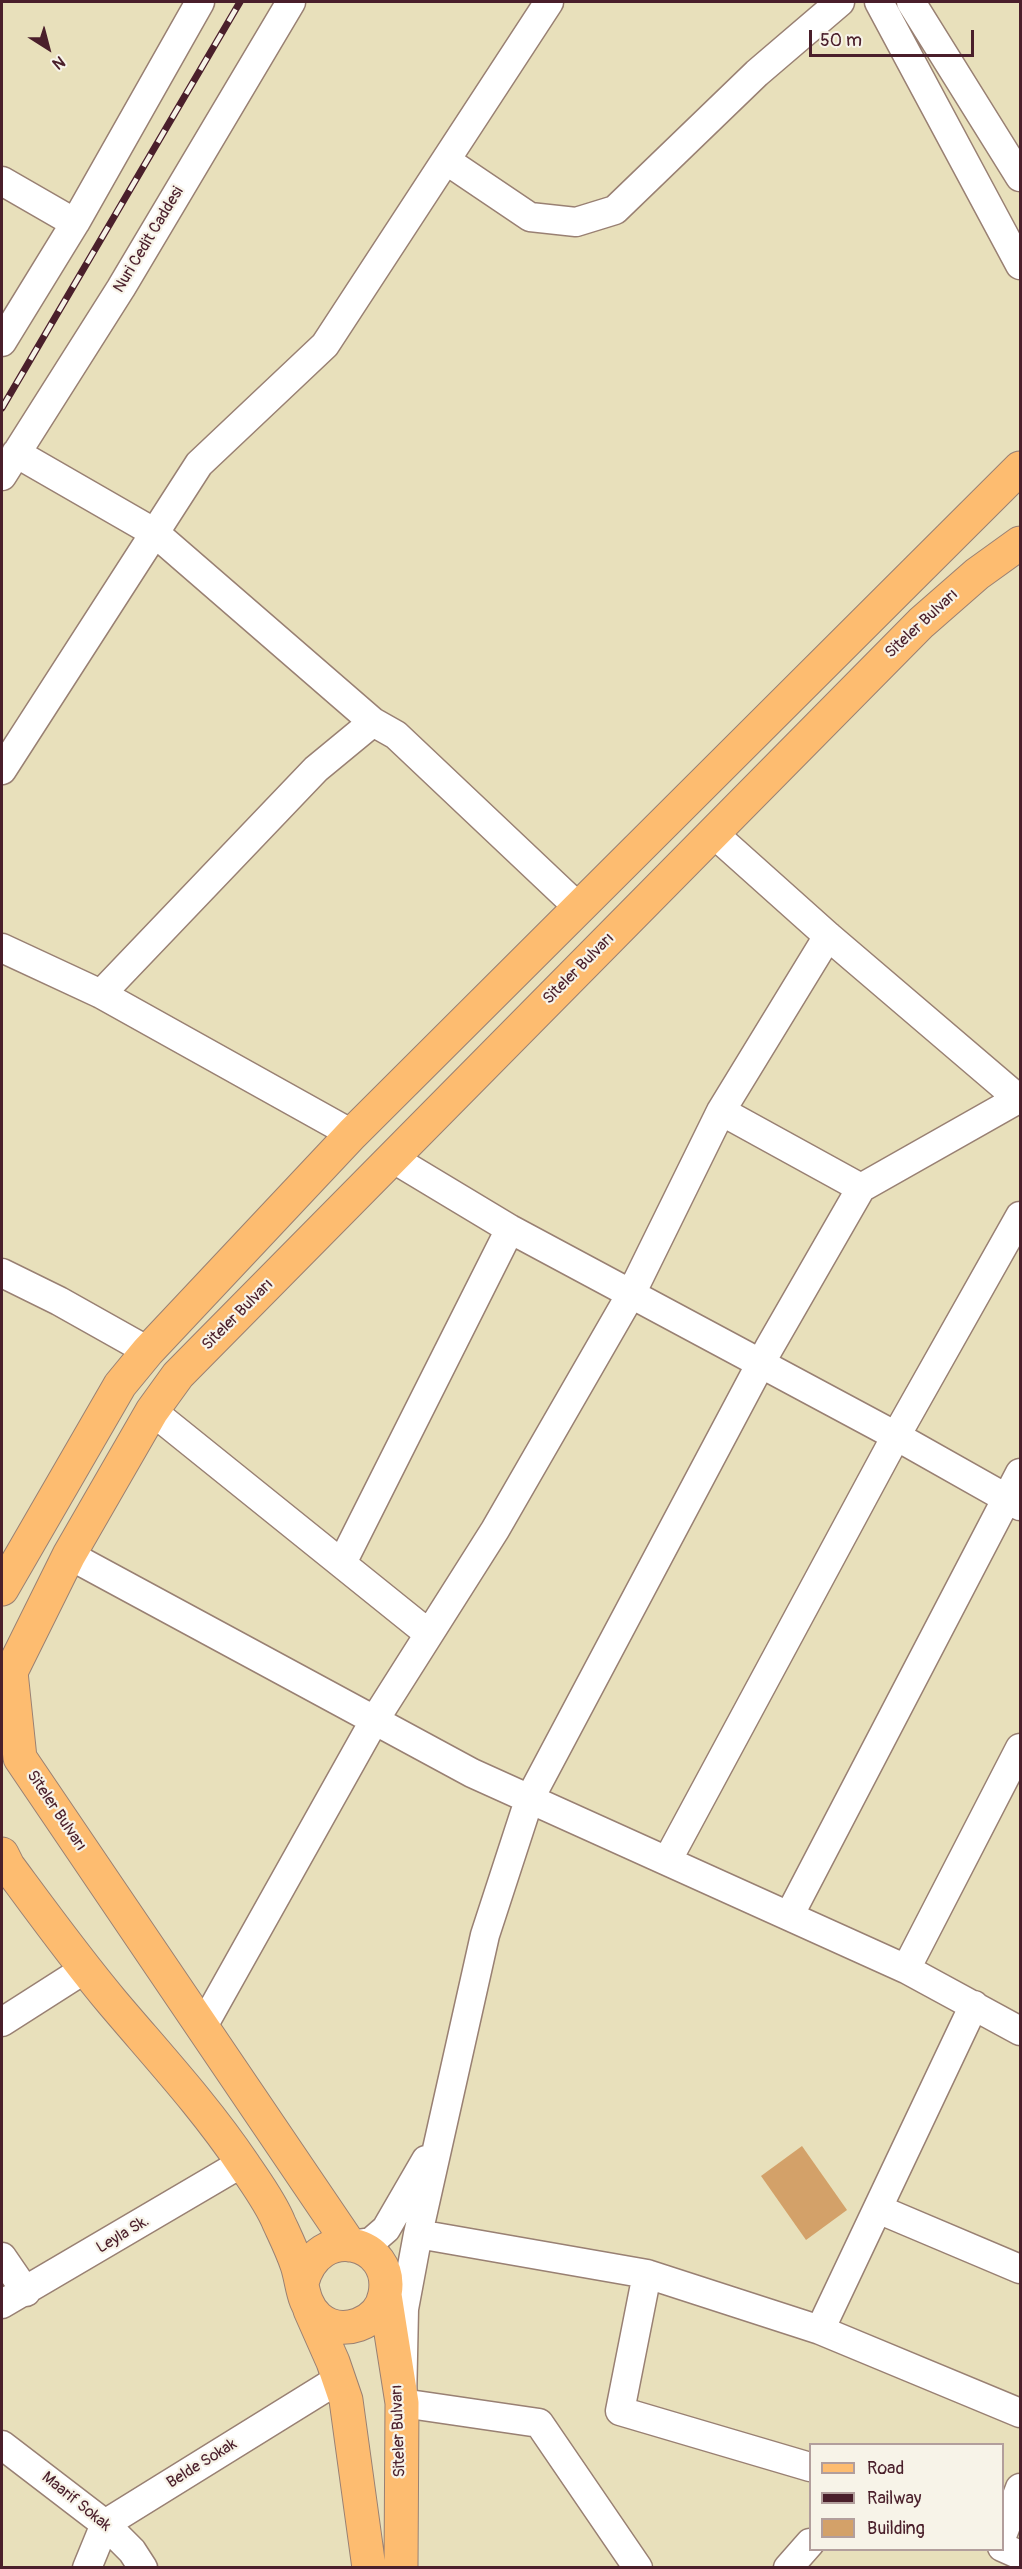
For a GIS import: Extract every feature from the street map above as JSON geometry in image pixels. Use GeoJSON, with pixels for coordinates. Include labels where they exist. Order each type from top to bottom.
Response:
{"type":"FeatureCollection","features":[{"type":"Feature","properties":{"kind":"main road"},"geometry":{"type":"LineString","coordinates":[[2,1589],[120,1385],[148,1351],[352,1134],[1020,468]]}},
{"type":"Feature","properties":{"kind":"main road","name":"Siteler Bulvarı"},"geometry":{"type":"LineString","coordinates":[[350,2245],[20,1758],[11,1672],[69,1555],[152,1411],[178,1375],[921,623],[977,574],[1020,543]]}},
{"type":"Feature","properties":{"kind":"main road"},"geometry":{"type":"LineString","coordinates":[[2,1854],[8,1866],[84,1969],[242,2163],[278,2219],[346,2400],[369,2568]]}},
{"type":"Feature","properties":{"kind":"main road"},"geometry":{"type":"LineString","coordinates":[[336,2245],[350,2245],[369,2253],[382,2268],[386,2281],[385,2295],[371,2318],[352,2326],[331,2326],[319,2320],[306,2297],[313,2258],[336,2245]]}},
{"type":"Feature","properties":{"kind":"main road","name":"Siteler Bulvarı"},"geometry":{"type":"LineString","coordinates":[[385,2295],[402,2403],[401,2568]]}},
{"type":"Feature","properties":{"kind":"street"},"geometry":{"type":"LineString","coordinates":[[2,342],[75,223],[200,2]]}},
{"type":"Feature","properties":{"kind":"street","name":"Nuri Cedit Caddesi"},"geometry":{"type":"LineString","coordinates":[[9,464],[121,288],[291,2]]}},
{"type":"Feature","properties":{"kind":"street"},"geometry":{"type":"LineString","coordinates":[[2,770],[200,464],[325,345],[549,2]]}},
{"type":"Feature","properties":{"kind":"street"},"geometry":{"type":"LineString","coordinates":[[447,160],[530,217],[576,222],[615,210],[757,73],[840,2]]}},
{"type":"Feature","properties":{"kind":"street"},"geometry":{"type":"LineString","coordinates":[[879,2],[1020,265]]}},
{"type":"Feature","properties":{"kind":"street"},"geometry":{"type":"LineString","coordinates":[[911,2],[1020,177]]}},
{"type":"Feature","properties":{"kind":"street"},"geometry":{"type":"LineString","coordinates":[[2,181],[75,223]]}},
{"type":"Feature","properties":{"kind":"street"},"geometry":{"type":"LineString","coordinates":[[9,464],[155,533],[373,722],[396,735],[579,908]]}},
{"type":"Feature","properties":{"kind":"street"},"geometry":{"type":"LineString","coordinates":[[101,994],[316,769],[373,722]]}},
{"type":"Feature","properties":{"kind":"street"},"geometry":{"type":"LineString","coordinates":[[638,2568],[539,2423],[402,2403],[404,2309],[439,2137],[485,1935],[529,1800],[761,1363],[861,1188],[1020,1099],[828,936],[714,834]]}},
{"type":"Feature","properties":{"kind":"street"},"geometry":{"type":"LineString","coordinates":[[202,2028],[374,1721],[495,1530],[631,1294],[721,1111],[828,936]]}},
{"type":"Feature","properties":{"kind":"street"},"geometry":{"type":"LineString","coordinates":[[2,948],[101,994],[352,1134]]}},
{"type":"Feature","properties":{"kind":"street"},"geometry":{"type":"LineString","coordinates":[[721,1111],[861,1188]]}},
{"type":"Feature","properties":{"kind":"street"},"geometry":{"type":"LineString","coordinates":[[392,1158],[510,1229],[896,1436],[1013,1502]]}},
{"type":"Feature","properties":{"kind":"street"},"geometry":{"type":"LineString","coordinates":[[667,1861],[896,1436],[1020,1216]]}},
{"type":"Feature","properties":{"kind":"street"},"geometry":{"type":"LineString","coordinates":[[342,1563],[510,1229]]}},
{"type":"Feature","properties":{"kind":"street"},"geometry":{"type":"LineString","coordinates":[[2,1273],[59,1301],[148,1351]]}},
{"type":"Feature","properties":{"kind":"street"},"geometry":{"type":"LineString","coordinates":[[152,1411],[429,1634]]}},
{"type":"Feature","properties":{"kind":"street"},"geometry":{"type":"LineString","coordinates":[[789,1916],[1013,1502],[1020,1473]]}},
{"type":"Feature","properties":{"kind":"street"},"geometry":{"type":"LineString","coordinates":[[69,1555],[374,1721],[529,1800],[906,1969],[1020,2029]]}},
{"type":"Feature","properties":{"kind":"street"},"geometry":{"type":"LineString","coordinates":[[906,1969],[1020,1748]]}},
{"type":"Feature","properties":{"kind":"street"},"geometry":{"type":"LineString","coordinates":[[2,2022],[84,1969]]}},
{"type":"Feature","properties":{"kind":"street"},"geometry":{"type":"LineString","coordinates":[[820,2330],[974,2005]]}},
{"type":"Feature","properties":{"kind":"street"},"geometry":{"type":"LineString","coordinates":[[350,2245],[371,2242],[386,2229],[439,2137]]}},
{"type":"Feature","properties":{"kind":"street","name":"Leyla Sk."},"geometry":{"type":"LineString","coordinates":[[14,2298],[242,2163]]}},
{"type":"Feature","properties":{"kind":"street"},"geometry":{"type":"LineString","coordinates":[[878,2209],[1020,2269]]}},
{"type":"Feature","properties":{"kind":"street"},"geometry":{"type":"LineString","coordinates":[[418,2234],[647,2274],[820,2330],[1020,2413]]}},
{"type":"Feature","properties":{"kind":"street"},"geometry":{"type":"LineString","coordinates":[[2,2257],[14,2298]]}},
{"type":"Feature","properties":{"kind":"street"},"geometry":{"type":"LineString","coordinates":[[647,2274],[620,2411],[809,2467]]}},
{"type":"Feature","properties":{"kind":"street","name":"Belde Sokak"},"geometry":{"type":"LineString","coordinates":[[105,2524],[339,2379]]}},
{"type":"Feature","properties":{"kind":"street","name":"Maarif Sokak"},"geometry":{"type":"LineString","coordinates":[[2,2445],[105,2524],[132,2551],[143,2568]]}},
{"type":"Feature","properties":{"kind":"street"},"geometry":{"type":"LineString","coordinates":[[1004,2531],[1020,2488]]}},
{"type":"Feature","properties":{"kind":"street"},"geometry":{"type":"LineString","coordinates":[[87,2568],[105,2524]]}},
{"type":"Feature","properties":{"kind":"street"},"geometry":{"type":"LineString","coordinates":[[1004,2548],[1020,2556]]}},
{"type":"Feature","properties":{"kind":"building"},"geometry":{"type":"Polygon","coordinates":[[[802,2146],[847,2210],[806,2240],[761,2176],[802,2146]]]}},
{"type":"Feature","properties":{"kind":"railway"},"geometry":{"type":"LineString","coordinates":[[2,408],[240,2]]}}]}
